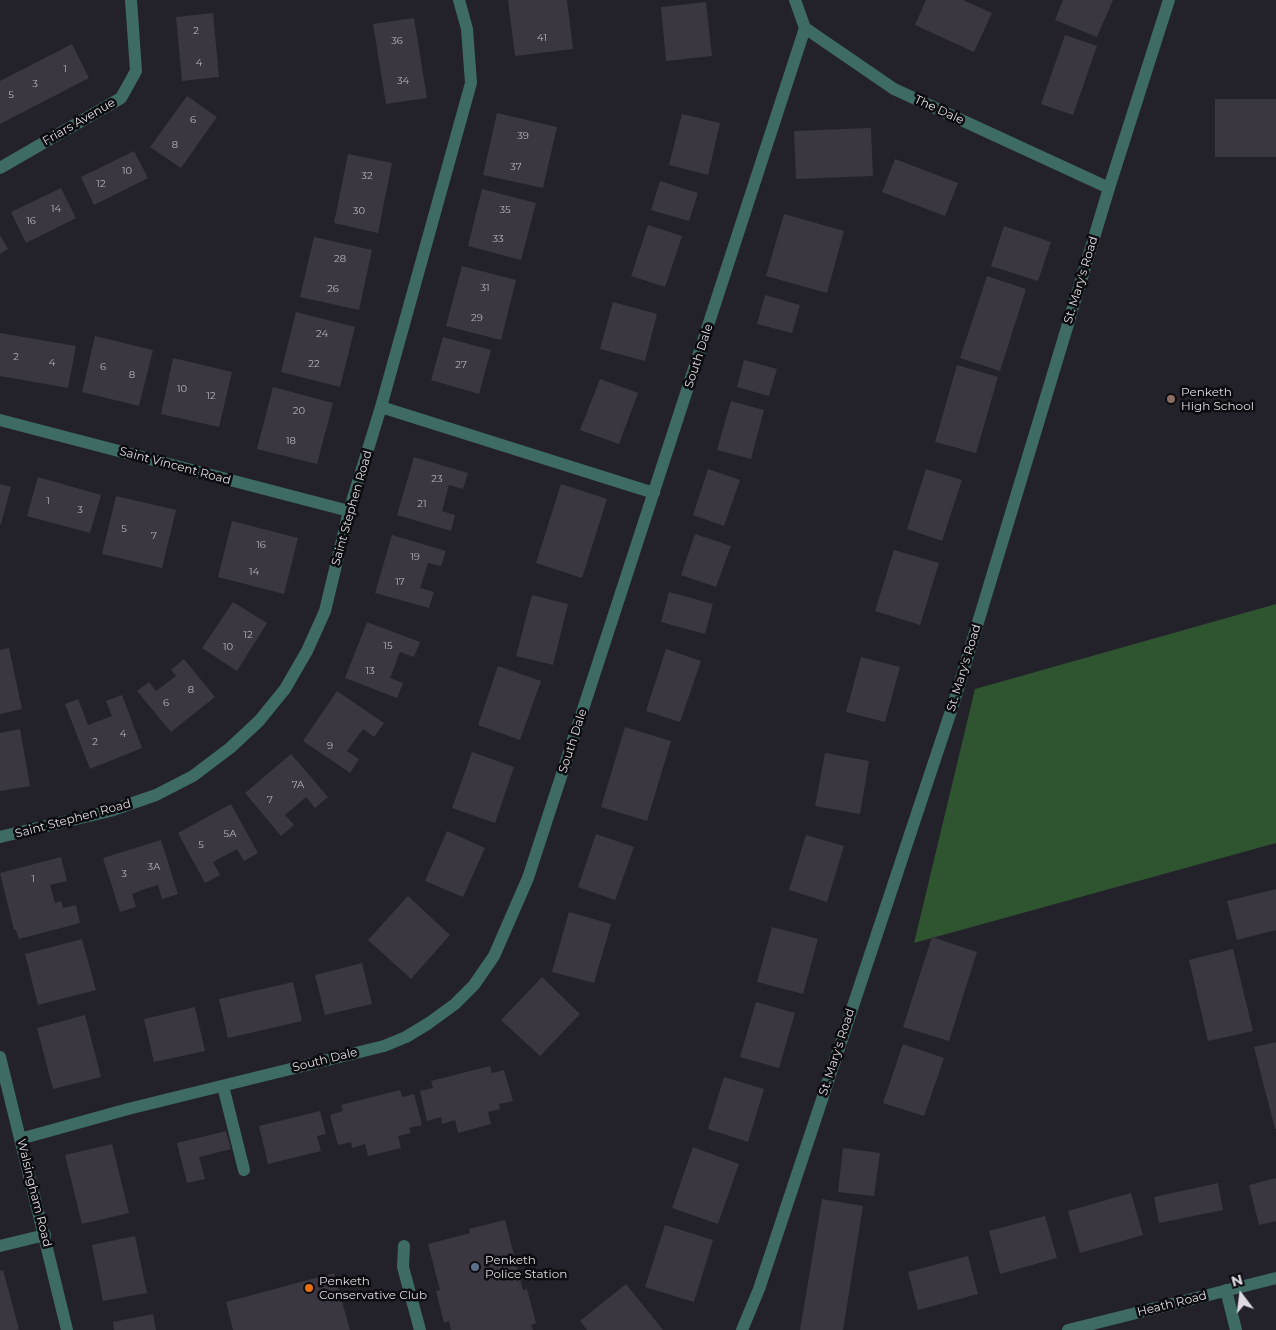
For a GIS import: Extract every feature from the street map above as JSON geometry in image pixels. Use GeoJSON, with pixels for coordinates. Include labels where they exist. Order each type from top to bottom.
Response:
{"type":"FeatureCollection","features":[{"type":"Feature","properties":{"kind":"street","name":"Friars Avenue"},"geometry":{"type":"LineString","coordinates":[[0,168],[121,98],[136,71],[131,0]]}},
{"type":"Feature","properties":{"kind":"street","name":"Saint Stephen Road"},"geometry":{"type":"LineString","coordinates":[[0,837],[110,811],[156,795],[193,776],[230,748],[259,721],[285,689],[307,651],[325,611],[350,511],[381,407],[470,83],[467,29],[459,0]]}},
{"type":"Feature","properties":{"kind":"street"},"geometry":{"type":"LineString","coordinates":[[794,0],[805,28]]}},
{"type":"Feature","properties":{"kind":"street","name":"St. Mary's Road"},"geometry":{"type":"LineString","coordinates":[[742,1330],[758,1289],[954,702],[1109,188],[1169,0]]}},
{"type":"Feature","properties":{"kind":"street","name":"The Dale"},"geometry":{"type":"LineString","coordinates":[[805,28],[894,89],[1109,188]]}},
{"type":"Feature","properties":{"kind":"street","name":"South Dale"},"geometry":{"type":"LineString","coordinates":[[20,1138],[384,1046],[406,1037],[455,1004],[474,984],[494,956],[528,878],[805,28]]}},
{"type":"Feature","properties":{"kind":"street"},"geometry":{"type":"LineString","coordinates":[[381,407],[654,493]]}},
{"type":"Feature","properties":{"kind":"street","name":"Saint Vincent Road"},"geometry":{"type":"LineString","coordinates":[[0,420],[350,511]]}},
{"type":"Feature","properties":{"kind":"street","name":"Walsingham Road"},"geometry":{"type":"LineString","coordinates":[[0,1057],[67,1330]]}},
{"type":"Feature","properties":{"kind":"street"},"geometry":{"type":"LineString","coordinates":[[223,1086],[244,1170]]}},
{"type":"Feature","properties":{"kind":"street"},"geometry":{"type":"LineString","coordinates":[[0,1246],[45,1235]]}},
{"type":"Feature","properties":{"kind":"street"},"geometry":{"type":"LineString","coordinates":[[404,1246],[403,1268],[420,1330]]}},
{"type":"Feature","properties":{"kind":"street","name":"Heath Road"},"geometry":{"type":"LineString","coordinates":[[1068,1330],[1276,1278]]}},
{"type":"Feature","properties":{"kind":"street"},"geometry":{"type":"LineString","coordinates":[[1226,1290],[1236,1330]]}},
{"type":"Feature","properties":{"kind":"green space"},"geometry":{"type":"Polygon","coordinates":[[[1276,604],[1276,843],[914,943],[975,689],[1276,604]]]}},
{"type":"Feature","properties":{"kind":"building"},"geometry":{"type":"Polygon","coordinates":[[[508,0],[567,0],[573,49],[515,56],[508,0]]]}},
{"type":"Feature","properties":{"kind":"building"},"geometry":{"type":"Polygon","coordinates":[[[926,0],[963,0],[992,13],[974,52],[915,25],[926,0]]]}},
{"type":"Feature","properties":{"kind":"building"},"geometry":{"type":"Polygon","coordinates":[[[1063,0],[1113,0],[1097,37],[1055,20],[1063,0]]]}},
{"type":"Feature","properties":{"kind":"building"},"geometry":{"type":"Polygon","coordinates":[[[706,2],[712,56],[666,61],[661,7],[706,2]]]}},
{"type":"Feature","properties":{"kind":"building"},"geometry":{"type":"Polygon","coordinates":[[[213,13],[219,77],[182,81],[176,17],[213,13]]]}},
{"type":"Feature","properties":{"kind":"building"},"geometry":{"type":"Polygon","coordinates":[[[414,18],[427,98],[386,104],[373,24],[414,18]]]}},
{"type":"Feature","properties":{"kind":"building"},"geometry":{"type":"Polygon","coordinates":[[[1065,35],[1097,46],[1073,115],[1041,104],[1065,35]]]}},
{"type":"Feature","properties":{"kind":"building"},"geometry":{"type":"Polygon","coordinates":[[[72,44],[89,78],[0,124],[0,81],[72,44]]]}},
{"type":"Feature","properties":{"kind":"building"},"geometry":{"type":"Polygon","coordinates":[[[187,96],[217,117],[181,168],[150,147],[187,96]]]}},
{"type":"Feature","properties":{"kind":"building"},"geometry":{"type":"Polygon","coordinates":[[[1215,99],[1276,99],[1276,157],[1215,157],[1215,99]]]}},
{"type":"Feature","properties":{"kind":"building"},"geometry":{"type":"Polygon","coordinates":[[[497,113],[557,127],[543,188],[483,175],[497,113]]]}},
{"type":"Feature","properties":{"kind":"building"},"geometry":{"type":"Polygon","coordinates":[[[682,114],[720,123],[708,175],[669,165],[682,114]]]}},
{"type":"Feature","properties":{"kind":"building"},"geometry":{"type":"Polygon","coordinates":[[[871,128],[873,176],[796,179],[794,131],[871,128]]]}},
{"type":"Feature","properties":{"kind":"building"},"geometry":{"type":"Polygon","coordinates":[[[134,151],[148,178],[94,205],[81,177],[134,151]]]}},
{"type":"Feature","properties":{"kind":"building"},"geometry":{"type":"Polygon","coordinates":[[[348,154],[392,163],[378,233],[334,223],[348,154]]]}},
{"type":"Feature","properties":{"kind":"building"},"geometry":{"type":"Polygon","coordinates":[[[895,159],[958,183],[945,216],[882,192],[895,159]]]}},
{"type":"Feature","properties":{"kind":"building"},"geometry":{"type":"Polygon","coordinates":[[[660,181],[698,193],[689,221],[651,210],[660,181]]]}},
{"type":"Feature","properties":{"kind":"building"},"geometry":{"type":"Polygon","coordinates":[[[61,188],[76,218],[26,243],[11,212],[61,188]]]}},
{"type":"Feature","properties":{"kind":"building"},"geometry":{"type":"Polygon","coordinates":[[[482,189],[536,203],[521,260],[468,246],[482,189]]]}},
{"type":"Feature","properties":{"kind":"building"},"geometry":{"type":"Polygon","coordinates":[[[784,214],[844,231],[827,293],[766,276],[784,214]]]}},
{"type":"Feature","properties":{"kind":"building"},"geometry":{"type":"Polygon","coordinates":[[[648,225],[682,236],[665,287],[631,276],[648,225]]]}},
{"type":"Feature","properties":{"kind":"building"},"geometry":{"type":"Polygon","coordinates":[[[1004,226],[1051,242],[1038,281],[991,266],[1004,226]]]}},
{"type":"Feature","properties":{"kind":"building"},"geometry":{"type":"Polygon","coordinates":[[[0,235],[8,249],[0,254],[0,235]]]}},
{"type":"Feature","properties":{"kind":"building"},"geometry":{"type":"Polygon","coordinates":[[[314,237],[372,250],[359,310],[300,297],[314,237]]]}},
{"type":"Feature","properties":{"kind":"building"},"geometry":{"type":"Polygon","coordinates":[[[462,266],[516,280],[501,340],[446,326],[462,266]]]}},
{"type":"Feature","properties":{"kind":"building"},"geometry":{"type":"Polygon","coordinates":[[[987,276],[1026,289],[1000,371],[960,358],[987,276]]]}},
{"type":"Feature","properties":{"kind":"building"},"geometry":{"type":"Polygon","coordinates":[[[765,295],[800,305],[792,333],[757,324],[765,295]]]}},
{"type":"Feature","properties":{"kind":"building"},"geometry":{"type":"Polygon","coordinates":[[[613,302],[657,314],[645,361],[600,349],[613,302]]]}},
{"type":"Feature","properties":{"kind":"building"},"geometry":{"type":"Polygon","coordinates":[[[296,312],[355,327],[340,387],[281,372],[296,312]]]}},
{"type":"Feature","properties":{"kind":"building"},"geometry":{"type":"Polygon","coordinates":[[[0,333],[76,346],[68,388],[0,376],[0,333]]]}},
{"type":"Feature","properties":{"kind":"building"},"geometry":{"type":"Polygon","coordinates":[[[95,336],[153,350],[139,406],[82,392],[95,336]]]}},
{"type":"Feature","properties":{"kind":"building"},"geometry":{"type":"Polygon","coordinates":[[[443,337],[491,350],[479,394],[431,380],[443,337]]]}},
{"type":"Feature","properties":{"kind":"building"},"geometry":{"type":"Polygon","coordinates":[[[173,358],[232,372],[219,427],[161,414],[173,358]]]}},
{"type":"Feature","properties":{"kind":"building"},"geometry":{"type":"Polygon","coordinates":[[[744,360],[777,369],[769,396],[737,387],[744,360]]]}},
{"type":"Feature","properties":{"kind":"building"},"geometry":{"type":"Polygon","coordinates":[[[957,365],[998,377],[976,453],[935,442],[957,365]]]}},
{"type":"Feature","properties":{"kind":"building"},"geometry":{"type":"Polygon","coordinates":[[[600,379],[638,393],[619,444],[580,430],[600,379]]]}},
{"type":"Feature","properties":{"kind":"building"},"geometry":{"type":"Polygon","coordinates":[[[273,387],[333,403],[317,464],[257,449],[273,387]]]}},
{"type":"Feature","properties":{"kind":"building"},"geometry":{"type":"Polygon","coordinates":[[[731,401],[764,410],[751,459],[717,450],[731,401]]]}},
{"type":"Feature","properties":{"kind":"building"},"geometry":{"type":"Polygon","coordinates":[[[414,457],[468,473],[463,489],[449,485],[442,511],[455,515],[451,531],[397,515],[414,457]]]}},
{"type":"Feature","properties":{"kind":"building"},"geometry":{"type":"Polygon","coordinates":[[[708,469],[740,480],[724,526],[693,515],[708,469]]]}},
{"type":"Feature","properties":{"kind":"building"},"geometry":{"type":"Polygon","coordinates":[[[926,469],[962,480],[942,541],[907,529],[926,469]]]}},
{"type":"Feature","properties":{"kind":"building"},"geometry":{"type":"Polygon","coordinates":[[[38,477],[101,495],[90,533],[27,516],[38,477]]]}},
{"type":"Feature","properties":{"kind":"building"},"geometry":{"type":"Polygon","coordinates":[[[0,484],[11,487],[1,524],[0,524],[0,484]]]}},
{"type":"Feature","properties":{"kind":"building"},"geometry":{"type":"Polygon","coordinates":[[[561,484],[607,499],[582,578],[536,563],[561,484]]]}},
{"type":"Feature","properties":{"kind":"building"},"geometry":{"type":"Polygon","coordinates":[[[116,496],[176,510],[162,568],[102,554],[116,496]]]}},
{"type":"Feature","properties":{"kind":"building"},"geometry":{"type":"Polygon","coordinates":[[[232,521],[298,538],[284,594],[218,577],[232,521]]]}},
{"type":"Feature","properties":{"kind":"building"},"geometry":{"type":"Polygon","coordinates":[[[695,534],[731,546],[716,587],[681,575],[695,534]]]}},
{"type":"Feature","properties":{"kind":"building"},"geometry":{"type":"Polygon","coordinates":[[[392,535],[446,551],[441,566],[428,563],[420,588],[434,592],[429,608],[375,593],[392,535]]]}},
{"type":"Feature","properties":{"kind":"building"},"geometry":{"type":"Polygon","coordinates":[[[894,550],[939,563],[920,625],[875,611],[894,550]]]}},
{"type":"Feature","properties":{"kind":"building"},"geometry":{"type":"Polygon","coordinates":[[[669,592],[713,604],[705,634],[661,622],[669,592]]]}},
{"type":"Feature","properties":{"kind":"building"},"geometry":{"type":"Polygon","coordinates":[[[532,595],[568,604],[553,665],[516,656],[532,595]]]}},
{"type":"Feature","properties":{"kind":"building"},"geometry":{"type":"Polygon","coordinates":[[[233,602],[267,623],[237,671],[202,648],[233,602]]]}},
{"type":"Feature","properties":{"kind":"building"},"geometry":{"type":"Polygon","coordinates":[[[367,622],[420,642],[414,657],[400,652],[390,678],[403,683],[397,698],[345,678],[367,622]]]}},
{"type":"Feature","properties":{"kind":"building"},"geometry":{"type":"Polygon","coordinates":[[[9,648],[22,709],[0,714],[0,650],[9,648]]]}},
{"type":"Feature","properties":{"kind":"building"},"geometry":{"type":"Polygon","coordinates":[[[666,649],[701,661],[680,722],[646,711],[666,649]]]}},
{"type":"Feature","properties":{"kind":"building"},"geometry":{"type":"Polygon","coordinates":[[[861,657],[900,667],[885,722],[846,712],[861,657]]]}},
{"type":"Feature","properties":{"kind":"building"},"geometry":{"type":"Polygon","coordinates":[[[184,659],[215,697],[171,732],[137,691],[149,682],[156,691],[176,676],[171,670],[184,659]]]}},
{"type":"Feature","properties":{"kind":"building"},"geometry":{"type":"Polygon","coordinates":[[[498,666],[541,681],[520,740],[478,725],[498,666]]]}},
{"type":"Feature","properties":{"kind":"building"},"geometry":{"type":"Polygon","coordinates":[[[337,691],[384,723],[374,737],[363,729],[347,751],[359,759],[350,773],[303,741],[337,691]]]}},
{"type":"Feature","properties":{"kind":"building"},"geometry":{"type":"Polygon","coordinates":[[[122,695],[142,748],[90,769],[65,704],[78,699],[88,725],[112,716],[106,701],[122,695]]]}},
{"type":"Feature","properties":{"kind":"building"},"geometry":{"type":"Polygon","coordinates":[[[625,727],[671,741],[647,821],[601,807],[625,727]]]}},
{"type":"Feature","properties":{"kind":"building"},"geometry":{"type":"Polygon","coordinates":[[[20,729],[30,786],[0,791],[0,733],[20,729]]]}},
{"type":"Feature","properties":{"kind":"building"},"geometry":{"type":"Polygon","coordinates":[[[472,752],[514,767],[495,823],[452,808],[472,752]]]}},
{"type":"Feature","properties":{"kind":"building"},"geometry":{"type":"Polygon","coordinates":[[[825,753],[869,761],[860,814],[815,806],[825,753]]]}},
{"type":"Feature","properties":{"kind":"building"},"geometry":{"type":"Polygon","coordinates":[[[291,754],[328,797],[315,808],[306,797],[285,815],[294,825],[281,836],[245,793],[291,754]]]}},
{"type":"Feature","properties":{"kind":"building"},"geometry":{"type":"Polygon","coordinates":[[[231,804],[258,853],[244,861],[237,849],[213,862],[220,875],[205,883],[178,833],[231,804]]]}},
{"type":"Feature","properties":{"kind":"building"},"geometry":{"type":"Polygon","coordinates":[[[447,831],[485,848],[463,897],[425,881],[447,831]]]}},
{"type":"Feature","properties":{"kind":"building"},"geometry":{"type":"Polygon","coordinates":[[[596,834],[634,847],[615,900],[578,887],[596,834]]]}},
{"type":"Feature","properties":{"kind":"building"},"geometry":{"type":"Polygon","coordinates":[[[806,835],[844,846],[827,902],[789,890],[806,835]]]}},
{"type":"Feature","properties":{"kind":"building"},"geometry":{"type":"Polygon","coordinates":[[[161,840],[178,894],[162,899],[158,885],[145,889],[132,894],[136,907],[120,912],[103,858],[161,840]]]}},
{"type":"Feature","properties":{"kind":"building"},"geometry":{"type":"Polygon","coordinates":[[[61,857],[67,881],[50,885],[55,903],[61,901],[63,908],[76,905],[80,923],[19,939],[16,930],[14,930],[0,873],[61,857]]]}},
{"type":"Feature","properties":{"kind":"building"},"geometry":{"type":"Polygon","coordinates":[[[1276,889],[1276,930],[1237,940],[1227,901],[1276,889]]]}},
{"type":"Feature","properties":{"kind":"building"},"geometry":{"type":"Polygon","coordinates":[[[408,896],[450,935],[411,979],[368,940],[408,896]]]}},
{"type":"Feature","properties":{"kind":"building"},"geometry":{"type":"Polygon","coordinates":[[[569,912],[611,924],[594,983],[552,972],[569,912]]]}},
{"type":"Feature","properties":{"kind":"building"},"geometry":{"type":"Polygon","coordinates":[[[772,927],[818,939],[803,994],[757,982],[772,927]]]}},
{"type":"Feature","properties":{"kind":"building"},"geometry":{"type":"Polygon","coordinates":[[[932,937],[977,952],[949,1041],[903,1027],[932,937]]]}},
{"type":"Feature","properties":{"kind":"building"},"geometry":{"type":"Polygon","coordinates":[[[82,939],[96,990],[38,1005],[25,954],[82,939]]]}},
{"type":"Feature","properties":{"kind":"building"},"geometry":{"type":"Polygon","coordinates":[[[1233,949],[1253,1031],[1208,1041],[1189,960],[1233,949]]]}},
{"type":"Feature","properties":{"kind":"building"},"geometry":{"type":"Polygon","coordinates":[[[362,963],[372,1004],[325,1015],[315,975],[362,963]]]}},
{"type":"Feature","properties":{"kind":"building"},"geometry":{"type":"Polygon","coordinates":[[[542,977],[580,1014],[540,1056],[501,1020],[542,977]]]}},
{"type":"Feature","properties":{"kind":"building"},"geometry":{"type":"Polygon","coordinates":[[[293,982],[302,1021],[228,1038],[219,999],[293,982]]]}},
{"type":"Feature","properties":{"kind":"building"},"geometry":{"type":"Polygon","coordinates":[[[756,1002],[795,1013],[779,1068],[740,1057],[756,1002]]]}},
{"type":"Feature","properties":{"kind":"building"},"geometry":{"type":"Polygon","coordinates":[[[195,1007],[205,1051],[154,1062],[144,1019],[195,1007]]]}},
{"type":"Feature","properties":{"kind":"building"},"geometry":{"type":"Polygon","coordinates":[[[85,1015],[101,1077],[53,1089],[37,1028],[85,1015]]]}},
{"type":"Feature","properties":{"kind":"building"},"geometry":{"type":"Polygon","coordinates":[[[1276,1042],[1276,1129],[1275,1129],[1254,1047],[1276,1042]]]}},
{"type":"Feature","properties":{"kind":"building"},"geometry":{"type":"Polygon","coordinates":[[[903,1044],[944,1058],[924,1116],[883,1103],[903,1044]]]}},
{"type":"Feature","properties":{"kind":"building"},"geometry":{"type":"Polygon","coordinates":[[[490,1066],[492,1073],[504,1070],[513,1101],[499,1104],[500,1109],[488,1112],[491,1124],[458,1133],[455,1120],[442,1124],[441,1117],[427,1121],[420,1091],[433,1088],[431,1081],[490,1066]]]}},
{"type":"Feature","properties":{"kind":"building"},"geometry":{"type":"Polygon","coordinates":[[[724,1077],[764,1089],[748,1142],[708,1129],[724,1077]]]}},
{"type":"Feature","properties":{"kind":"building"},"geometry":{"type":"Polygon","coordinates":[[[400,1090],[402,1097],[414,1094],[422,1125],[409,1128],[411,1133],[398,1136],[401,1148],[368,1156],[365,1144],[352,1148],[351,1142],[338,1145],[330,1115],[343,1111],[341,1105],[400,1090]]]}},
{"type":"Feature","properties":{"kind":"building"},"geometry":{"type":"Polygon","coordinates":[[[320,1111],[326,1134],[317,1136],[321,1151],[268,1164],[259,1126],[320,1111]]]}},
{"type":"Feature","properties":{"kind":"building"},"geometry":{"type":"Polygon","coordinates":[[[226,1131],[231,1149],[199,1157],[205,1179],[187,1183],[177,1143],[226,1131]]]}},
{"type":"Feature","properties":{"kind":"building"},"geometry":{"type":"Polygon","coordinates":[[[112,1144],[129,1213],[82,1224],[65,1155],[112,1144]]]}},
{"type":"Feature","properties":{"kind":"building"},"geometry":{"type":"Polygon","coordinates":[[[693,1147],[739,1164],[718,1224],[672,1208],[693,1147]]]}},
{"type":"Feature","properties":{"kind":"building"},"geometry":{"type":"Polygon","coordinates":[[[843,1148],[880,1153],[874,1196],[838,1192],[843,1148]]]}},
{"type":"Feature","properties":{"kind":"building"},"geometry":{"type":"Polygon","coordinates":[[[1276,1178],[1276,1221],[1259,1225],[1249,1185],[1276,1178]]]}},
{"type":"Feature","properties":{"kind":"building"},"geometry":{"type":"Polygon","coordinates":[[[1218,1183],[1223,1210],[1159,1223],[1154,1197],[1218,1183]]]}},
{"type":"Feature","properties":{"kind":"building"},"geometry":{"type":"Polygon","coordinates":[[[1131,1193],[1143,1235],[1080,1253],[1068,1211],[1131,1193]]]}},
{"type":"Feature","properties":{"kind":"building"},"geometry":{"type":"Polygon","coordinates":[[[822,1199],[863,1206],[843,1330],[800,1330],[822,1199]]]}},
{"type":"Feature","properties":{"kind":"building"},"geometry":{"type":"Polygon","coordinates":[[[1045,1216],[1057,1258],[1000,1274],[989,1231],[1045,1216]]]}},
{"type":"Feature","properties":{"kind":"building","name":"Penketh Police Station"},"geometry":{"type":"Polygon","coordinates":[[[505,1220],[523,1290],[527,1289],[536,1323],[531,1325],[533,1330],[451,1330],[449,1321],[444,1323],[436,1291],[440,1290],[428,1244],[470,1233],[469,1229],[505,1220]]]}},
{"type":"Feature","properties":{"kind":"building"},"geometry":{"type":"Polygon","coordinates":[[[665,1225],[713,1240],[694,1302],[645,1287],[665,1225]]]}},
{"type":"Feature","properties":{"kind":"building"},"geometry":{"type":"Polygon","coordinates":[[[135,1236],[147,1293],[103,1301],[92,1245],[135,1236]]]}},
{"type":"Feature","properties":{"kind":"building"},"geometry":{"type":"Polygon","coordinates":[[[968,1256],[978,1294],[918,1310],[908,1272],[968,1256]]]}},
{"type":"Feature","properties":{"kind":"building"},"geometry":{"type":"Polygon","coordinates":[[[3,1270],[19,1329],[17,1330],[0,1330],[0,1271],[3,1270]]]}},
{"type":"Feature","properties":{"kind":"building","name":"Penketh Conservative Club"},"geometry":{"type":"Polygon","coordinates":[[[334,1273],[350,1330],[233,1330],[226,1302],[334,1273]]]}},
{"type":"Feature","properties":{"kind":"building"},"geometry":{"type":"Polygon","coordinates":[[[626,1284],[663,1330],[587,1330],[580,1321],[626,1284]]]}},
{"type":"Feature","properties":{"kind":"building"},"geometry":{"type":"Polygon","coordinates":[[[153,1314],[156,1330],[114,1330],[113,1322],[153,1314]]]}},
{"type":"Feature","properties":{"kind":"place","name":"Penketh High School"},"geometry":{"type":"Point","coordinates":[1171,399]}},
{"type":"Feature","properties":{"kind":"place","name":"Penketh Police Station"},"geometry":{"type":"Point","coordinates":[475,1267]}},
{"type":"Feature","properties":{"kind":"place","name":"Penketh Conservative Club"},"geometry":{"type":"Point","coordinates":[309,1288]}}]}
